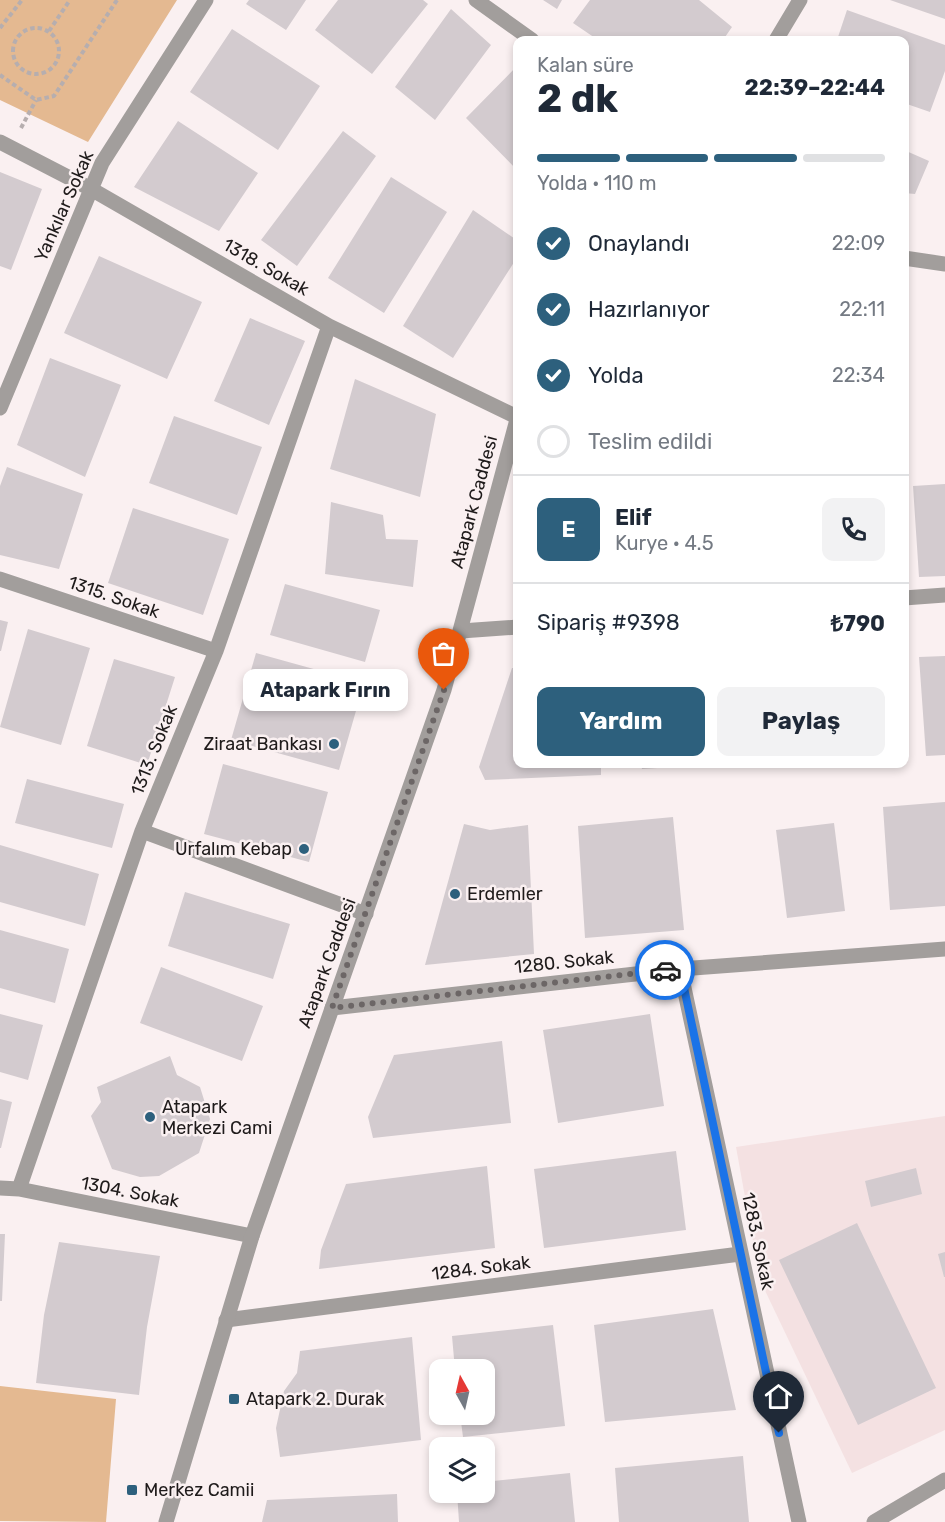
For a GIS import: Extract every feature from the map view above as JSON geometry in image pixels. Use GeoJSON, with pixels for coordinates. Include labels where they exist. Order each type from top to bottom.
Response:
{"type":"FeatureCollection","features":[{"type":"Feature","properties":{"kind":"street","name":"Yankılar Sokak"},"geometry":{"type":"LineString","coordinates":[[0,408],[102,163],[206,0]]}},
{"type":"Feature","properties":{"kind":"street"},"geometry":{"type":"LineString","coordinates":[[476,0],[526,36]]}},
{"type":"Feature","properties":{"kind":"street"},"geometry":{"type":"LineString","coordinates":[[778,36],[800,0]]}},
{"type":"Feature","properties":{"kind":"street","name":"1318. Sokak"},"geometry":{"type":"LineString","coordinates":[[5,145],[91,189],[329,326],[513,414]]}},
{"type":"Feature","properties":{"kind":"street"},"geometry":{"type":"LineString","coordinates":[[909,259],[945,264]]}},
{"type":"Feature","properties":{"kind":"street","name":"1313. Sokak"},"geometry":{"type":"LineString","coordinates":[[19,1189],[142,831],[216,651],[329,326]]}},
{"type":"Feature","properties":{"kind":"street","name":"Atapark Caddesi"},"geometry":{"type":"LineString","coordinates":[[166,1522],[252,1236],[444,690],[513,431]]}},
{"type":"Feature","properties":{"kind":"street","name":"1315. Sokak"},"geometry":{"type":"LineString","coordinates":[[0,579],[216,651]]}},
{"type":"Feature","properties":{"kind":"street"},"geometry":{"type":"LineString","coordinates":[[909,598],[945,596]]}},
{"type":"Feature","properties":{"kind":"street"},"geometry":{"type":"LineString","coordinates":[[461,631],[513,627]]}},
{"type":"Feature","properties":{"kind":"street"},"geometry":{"type":"LineString","coordinates":[[142,831],[366,914]]}},
{"type":"Feature","properties":{"kind":"street","name":"1280. Sokak"},"geometry":{"type":"LineString","coordinates":[[332,1008],[680,969],[945,949]]}},
{"type":"Feature","properties":{"kind":"street","name":"1283. Sokak"},"geometry":{"type":"LineString","coordinates":[[680,969],[799,1522]]}},
{"type":"Feature","properties":{"kind":"street","name":"1304. Sokak"},"geometry":{"type":"LineString","coordinates":[[0,1188],[19,1189],[252,1236]]}},
{"type":"Feature","properties":{"kind":"street","name":"1284. Sokak"},"geometry":{"type":"LineString","coordinates":[[226,1320],[740,1254]]}},
{"type":"Feature","properties":{"kind":"street"},"geometry":{"type":"LineString","coordinates":[[874,1522],[945,1480]]}},
{"type":"Feature","properties":{"kind":"path"},"geometry":{"type":"LineString","coordinates":[[0,28],[22,0]]}},
{"type":"Feature","properties":{"kind":"path"},"geometry":{"type":"LineString","coordinates":[[49,31],[70,0]]}},
{"type":"Feature","properties":{"kind":"path"},"geometry":{"type":"LineString","coordinates":[[5,145],[36,100],[54,96],[60,91],[117,0]]}},
{"type":"Feature","properties":{"kind":"path"},"geometry":{"type":"LineString","coordinates":[[34,27],[49,31],[58,43],[58,58],[54,65],[42,74],[33,74],[20,68],[12,54],[15,39],[20,33],[34,27]]}},
{"type":"Feature","properties":{"kind":"path"},"geometry":{"type":"LineString","coordinates":[[0,75],[36,100]]}},
{"type":"Feature","properties":{"kind":"shaded area"},"geometry":{"type":"Polygon","coordinates":[[[0,0],[177,0],[88,142],[0,100],[0,0]]]}},
{"type":"Feature","properties":{"kind":"shaded area"},"geometry":{"type":"Polygon","coordinates":[[[945,1116],[945,1430],[852,1473],[760,1280],[736,1147],[945,1116]]]}},
{"type":"Feature","properties":{"kind":"shaded area"},"geometry":{"type":"Polygon","coordinates":[[[0,1386],[116,1399],[106,1522],[0,1521],[0,1386]]]}},
{"type":"Feature","properties":{"kind":"building"},"geometry":{"type":"Polygon","coordinates":[[[249,0],[306,0],[286,30],[246,4],[249,0]]]}},
{"type":"Feature","properties":{"kind":"building"},"geometry":{"type":"Polygon","coordinates":[[[338,0],[423,0],[428,4],[372,74],[315,30],[338,0]]]}},
{"type":"Feature","properties":{"kind":"building"},"geometry":{"type":"Polygon","coordinates":[[[543,0],[562,0],[557,9],[543,0]]]}},
{"type":"Feature","properties":{"kind":"building"},"geometry":{"type":"Polygon","coordinates":[[[590,0],[699,0],[732,27],[726,36],[592,36],[573,23],[590,0]]]}},
{"type":"Feature","properties":{"kind":"building"},"geometry":{"type":"Polygon","coordinates":[[[890,0],[945,0],[945,19],[890,0]]]}},
{"type":"Feature","properties":{"kind":"building"},"geometry":{"type":"Polygon","coordinates":[[[451,9],[491,45],[435,120],[395,87],[451,9]]]}},
{"type":"Feature","properties":{"kind":"building"},"geometry":{"type":"Polygon","coordinates":[[[847,10],[945,45],[945,71],[930,112],[909,105],[909,36],[838,36],[847,10]]]}},
{"type":"Feature","properties":{"kind":"building"},"geometry":{"type":"Polygon","coordinates":[[[232,29],[320,86],[278,150],[190,92],[232,29]]]}},
{"type":"Feature","properties":{"kind":"building"},"geometry":{"type":"Polygon","coordinates":[[[513,70],[513,166],[466,118],[513,70]]]}},
{"type":"Feature","properties":{"kind":"building"},"geometry":{"type":"Polygon","coordinates":[[[178,121],[258,173],[219,231],[134,187],[178,121]]]}},
{"type":"Feature","properties":{"kind":"building"},"geometry":{"type":"Polygon","coordinates":[[[343,131],[376,156],[297,266],[261,240],[343,131]]]}},
{"type":"Feature","properties":{"kind":"building"},"geometry":{"type":"Polygon","coordinates":[[[909,152],[929,161],[915,194],[909,193],[909,152]]]}},
{"type":"Feature","properties":{"kind":"building"},"geometry":{"type":"Polygon","coordinates":[[[0,172],[42,189],[11,270],[0,266],[0,172]]]}},
{"type":"Feature","properties":{"kind":"building"},"geometry":{"type":"Polygon","coordinates":[[[391,177],[447,212],[384,313],[328,278],[391,177]]]}},
{"type":"Feature","properties":{"kind":"building"},"geometry":{"type":"Polygon","coordinates":[[[473,210],[513,238],[513,264],[453,358],[403,326],[473,210]]]}},
{"type":"Feature","properties":{"kind":"building"},"geometry":{"type":"Polygon","coordinates":[[[99,256],[202,302],[167,379],[64,333],[99,256]]]}},
{"type":"Feature","properties":{"kind":"building"},"geometry":{"type":"Polygon","coordinates":[[[250,318],[305,341],[269,425],[214,401],[250,318]]]}},
{"type":"Feature","properties":{"kind":"building"},"geometry":{"type":"Polygon","coordinates":[[[50,358],[121,385],[85,477],[17,445],[50,358]]]}},
{"type":"Feature","properties":{"kind":"building"},"geometry":{"type":"Polygon","coordinates":[[[355,379],[436,414],[420,497],[330,469],[355,379]]]}},
{"type":"Feature","properties":{"kind":"building"},"geometry":{"type":"Polygon","coordinates":[[[174,416],[262,447],[237,515],[149,483],[174,416]]]}},
{"type":"Feature","properties":{"kind":"building"},"geometry":{"type":"Polygon","coordinates":[[[7,467],[83,494],[59,569],[0,555],[0,486],[7,467]]]}},
{"type":"Feature","properties":{"kind":"building"},"geometry":{"type":"Polygon","coordinates":[[[945,484],[945,576],[919,577],[913,486],[945,484]]]}},
{"type":"Feature","properties":{"kind":"building"},"geometry":{"type":"Polygon","coordinates":[[[331,502],[383,515],[386,539],[418,540],[413,587],[325,574],[331,502]]]}},
{"type":"Feature","properties":{"kind":"building"},"geometry":{"type":"Polygon","coordinates":[[[133,508],[229,539],[203,615],[108,583],[133,508]]]}},
{"type":"Feature","properties":{"kind":"building"},"geometry":{"type":"Polygon","coordinates":[[[285,584],[380,610],[365,662],[270,635],[285,584]]]}},
{"type":"Feature","properties":{"kind":"building"},"geometry":{"type":"Polygon","coordinates":[[[0,620],[8,622],[1,651],[0,651],[0,620]]]}},
{"type":"Feature","properties":{"kind":"building"},"geometry":{"type":"Polygon","coordinates":[[[28,629],[90,648],[61,745],[0,727],[28,629]]]}},
{"type":"Feature","properties":{"kind":"building"},"geometry":{"type":"Polygon","coordinates":[[[256,653],[364,683],[339,770],[231,740],[256,653]]]}},
{"type":"Feature","properties":{"kind":"building"},"geometry":{"type":"Polygon","coordinates":[[[945,656],[945,755],[926,756],[919,657],[945,656]]]}},
{"type":"Feature","properties":{"kind":"building"},"geometry":{"type":"Polygon","coordinates":[[[114,659],[175,677],[147,765],[87,746],[114,659]]]}},
{"type":"Feature","properties":{"kind":"building"},"geometry":{"type":"Polygon","coordinates":[[[513,668],[513,768],[601,768],[601,775],[485,780],[479,767],[513,668]]]}},
{"type":"Feature","properties":{"kind":"building"},"geometry":{"type":"Polygon","coordinates":[[[223,764],[328,792],[309,862],[204,834],[223,764]]]}},
{"type":"Feature","properties":{"kind":"building"},"geometry":{"type":"Polygon","coordinates":[[[27,779],[124,804],[112,848],[15,823],[27,779]]]}},
{"type":"Feature","properties":{"kind":"building"},"geometry":{"type":"Polygon","coordinates":[[[945,802],[945,906],[890,910],[883,807],[945,802]]]}},
{"type":"Feature","properties":{"kind":"building"},"geometry":{"type":"Polygon","coordinates":[[[673,817],[684,930],[585,938],[578,826],[673,817]]]}},
{"type":"Feature","properties":{"kind":"building"},"geometry":{"type":"Polygon","coordinates":[[[834,823],[845,911],[787,918],[776,830],[834,823]]]}},
{"type":"Feature","properties":{"kind":"building"},"geometry":{"type":"Polygon","coordinates":[[[464,824],[490,830],[528,825],[534,954],[425,965],[464,824]]]}},
{"type":"Feature","properties":{"kind":"building"},"geometry":{"type":"Polygon","coordinates":[[[0,845],[99,874],[85,926],[0,902],[0,845]]]}},
{"type":"Feature","properties":{"kind":"building"},"geometry":{"type":"Polygon","coordinates":[[[185,892],[290,924],[273,979],[168,946],[185,892]]]}},
{"type":"Feature","properties":{"kind":"building"},"geometry":{"type":"Polygon","coordinates":[[[0,930],[69,949],[55,1003],[0,988],[0,930]]]}},
{"type":"Feature","properties":{"kind":"building"},"geometry":{"type":"Polygon","coordinates":[[[161,967],[263,1006],[242,1061],[140,1023],[161,967]]]}},
{"type":"Feature","properties":{"kind":"building"},"geometry":{"type":"Polygon","coordinates":[[[0,1014],[43,1025],[28,1080],[0,1072],[0,1014]]]}},
{"type":"Feature","properties":{"kind":"building"},"geometry":{"type":"Polygon","coordinates":[[[650,1014],[664,1106],[558,1123],[543,1030],[650,1014]]]}},
{"type":"Feature","properties":{"kind":"building"},"geometry":{"type":"Polygon","coordinates":[[[502,1041],[511,1123],[373,1138],[368,1117],[394,1055],[502,1041]]]}},
{"type":"Feature","properties":{"kind":"building","name":"Atapark Merkezi Cami"},"geometry":{"type":"Polygon","coordinates":[[[170,1056],[177,1075],[200,1087],[210,1119],[199,1153],[159,1176],[140,1177],[112,1169],[91,1116],[101,1102],[97,1087],[170,1056]]]}},
{"type":"Feature","properties":{"kind":"building"},"geometry":{"type":"Polygon","coordinates":[[[0,1099],[12,1102],[1,1148],[0,1148],[0,1099]]]}},
{"type":"Feature","properties":{"kind":"building"},"geometry":{"type":"Polygon","coordinates":[[[676,1151],[686,1230],[544,1248],[534,1169],[676,1151]]]}},
{"type":"Feature","properties":{"kind":"building"},"geometry":{"type":"Polygon","coordinates":[[[487,1166],[495,1248],[319,1269],[321,1250],[346,1184],[487,1166]]]}},
{"type":"Feature","properties":{"kind":"building"},"geometry":{"type":"Polygon","coordinates":[[[916,1168],[922,1194],[871,1207],[865,1181],[916,1168]]]}},
{"type":"Feature","properties":{"kind":"building"},"geometry":{"type":"Polygon","coordinates":[[[857,1223],[936,1388],[858,1425],[779,1260],[857,1223]]]}},
{"type":"Feature","properties":{"kind":"building"},"geometry":{"type":"Polygon","coordinates":[[[0,1234],[5,1234],[2,1301],[0,1301],[0,1234]]]}},
{"type":"Feature","properties":{"kind":"building"},"geometry":{"type":"Polygon","coordinates":[[[59,1242],[160,1256],[147,1327],[139,1395],[36,1383],[44,1315],[59,1242]]]}},
{"type":"Feature","properties":{"kind":"building"},"geometry":{"type":"Polygon","coordinates":[[[945,1252],[945,1277],[944,1277],[938,1254],[945,1252]]]}},
{"type":"Feature","properties":{"kind":"building"},"geometry":{"type":"Polygon","coordinates":[[[713,1309],[736,1410],[605,1422],[594,1325],[713,1309]]]}},
{"type":"Feature","properties":{"kind":"building"},"geometry":{"type":"Polygon","coordinates":[[[553,1325],[565,1426],[463,1437],[461,1425],[495,1425],[495,1359],[454,1359],[452,1336],[553,1325]]]}},
{"type":"Feature","properties":{"kind":"building"},"geometry":{"type":"Polygon","coordinates":[[[412,1337],[421,1440],[280,1457],[276,1428],[284,1391],[297,1373],[300,1351],[412,1337]]]}},
{"type":"Feature","properties":{"kind":"building"},"geometry":{"type":"Polygon","coordinates":[[[743,1456],[749,1522],[619,1522],[615,1468],[743,1456]]]}},
{"type":"Feature","properties":{"kind":"building"},"geometry":{"type":"Polygon","coordinates":[[[570,1473],[575,1522],[459,1522],[458,1503],[495,1503],[495,1481],[570,1473]]]}},
{"type":"Feature","properties":{"kind":"building"},"geometry":{"type":"Polygon","coordinates":[[[397,1494],[398,1522],[262,1522],[267,1500],[397,1494]]]}},
{"type":"Feature","properties":{"kind":"way so far"},"geometry":{"type":"LineString","coordinates":[[444,690],[332,1008],[665,970]]}},
{"type":"Feature","properties":{"kind":"place","name":"Atapark Fırın"},"geometry":{"type":"Point","coordinates":[444,690]}},
{"type":"Feature","properties":{"kind":"place","name":"Ziraat Bankası"},"geometry":{"type":"Point","coordinates":[334,744]}},
{"type":"Feature","properties":{"kind":"place","name":"Urfalım Kebap"},"geometry":{"type":"Point","coordinates":[304,849]}},
{"type":"Feature","properties":{"kind":"place","name":"Erdemler"},"geometry":{"type":"Point","coordinates":[455,894]}},
{"type":"Feature","properties":{"kind":"place","name":"Atapark Merkezi Cami"},"geometry":{"type":"Point","coordinates":[150,1117]}},
{"type":"Feature","properties":{"kind":"place","name":"Atapark 2. Durak"},"geometry":{"type":"Point","coordinates":[234,1399]}},
{"type":"Feature","properties":{"kind":"place","name":"Merkez Camii"},"geometry":{"type":"Point","coordinates":[132,1490]}},
{"type":"Feature","properties":{"kind":"route"},"geometry":{"type":"LineString","coordinates":[[665,970],[680,969],[779,1433]]}}]}
